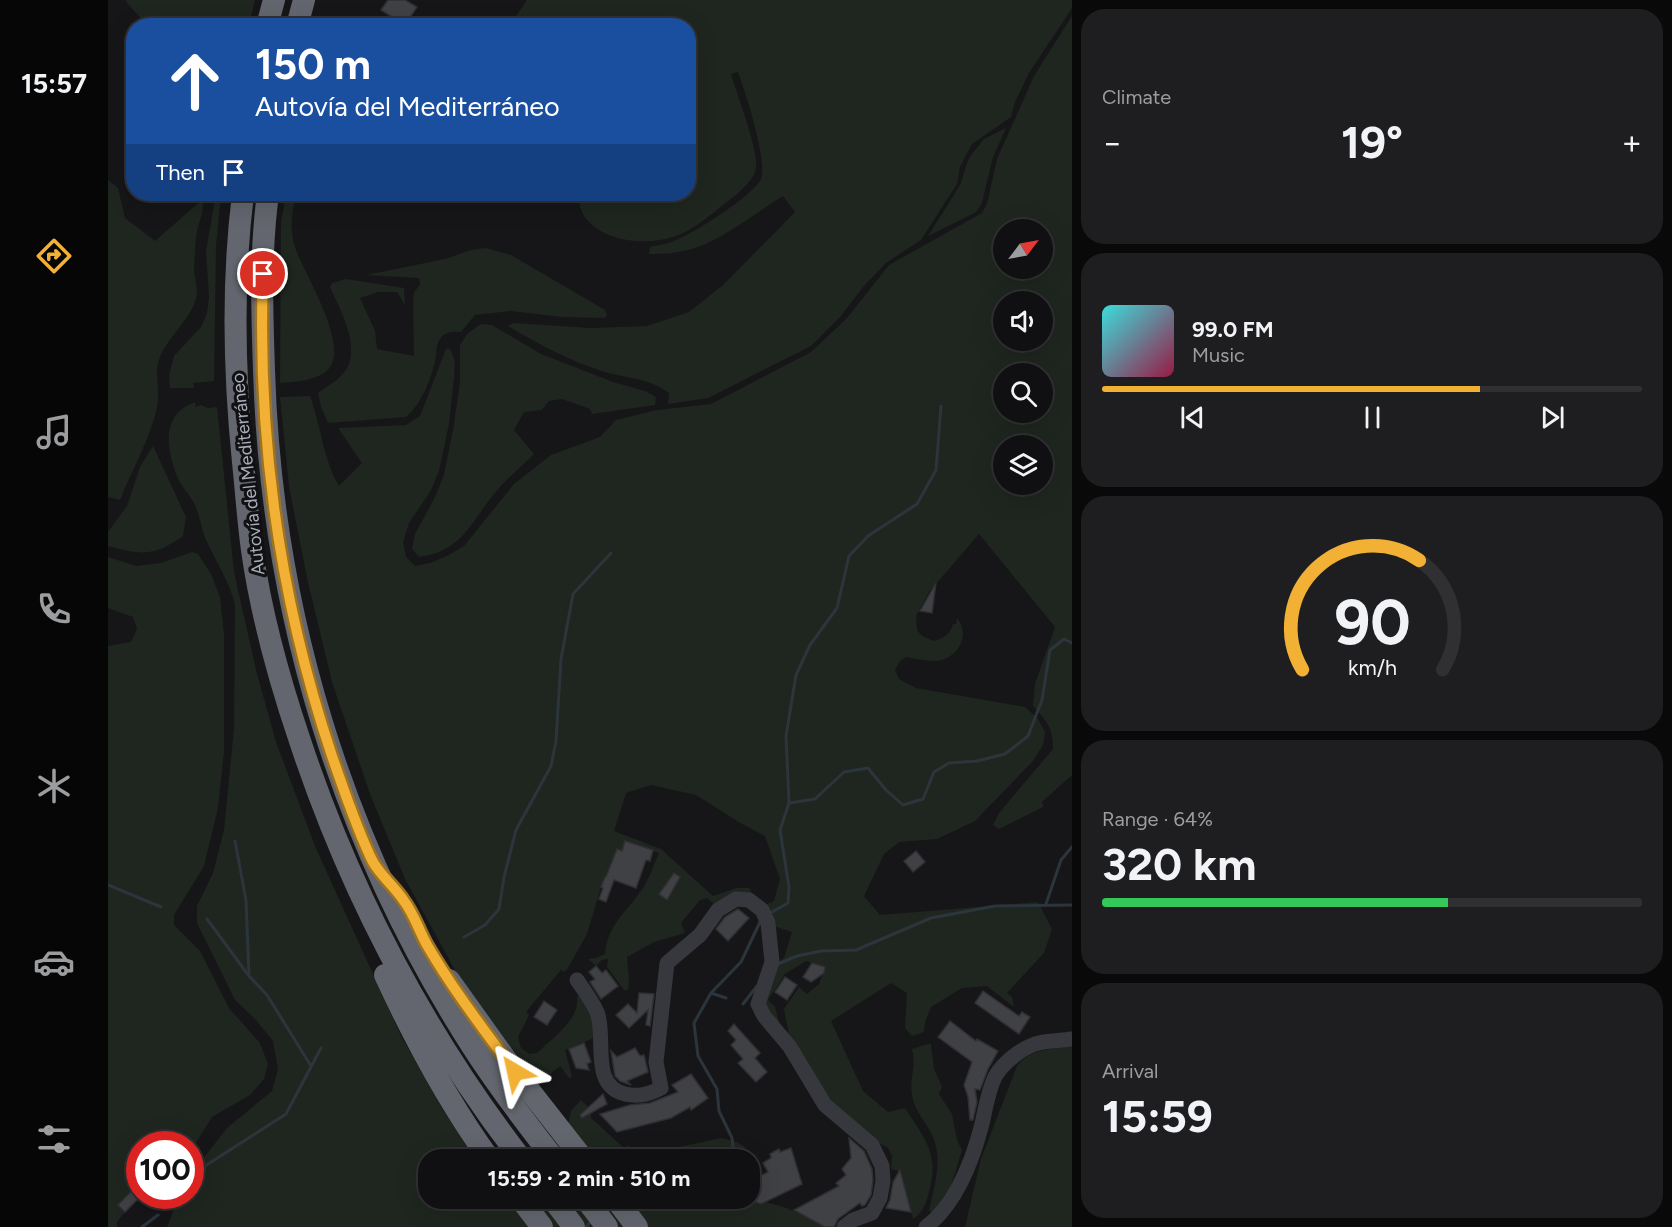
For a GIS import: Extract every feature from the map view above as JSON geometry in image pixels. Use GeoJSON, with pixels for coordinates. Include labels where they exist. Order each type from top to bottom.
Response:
{"type":"FeatureCollection","features":[{"type":"Feature","properties":{"kind":"highway"},"geometry":{"type":"LineString","coordinates":[[269,18],[274,0]]}},
{"type":"Feature","properties":{"kind":"highway"},"geometry":{"type":"LineString","coordinates":[[299,18],[304,0]]}},
{"type":"Feature","properties":{"kind":"highway","name":"Autovía del Mediterráneo"},"geometry":{"type":"LineString","coordinates":[[243,201],[235,312],[238,420],[252,551],[275,656],[290,711],[334,835],[386,949],[428,1024],[459,1073],[513,1149]]}},
{"type":"Feature","properties":{"kind":"highway","name":"Autovía del Mediterráneo"},"geometry":{"type":"LineString","coordinates":[[268,201],[262,315],[265,417],[279,542],[293,620],[323,730],[342,785],[374,864],[439,992],[473,1047],[547,1149]]}},
{"type":"Feature","properties":{"kind":"highway"},"geometry":{"type":"LineString","coordinates":[[334,835],[338,874],[399,1004],[428,1063],[457,1112],[483,1149]]}},
{"type":"Feature","properties":{"kind":"highway"},"geometry":{"type":"LineString","coordinates":[[374,864],[405,901],[427,945],[463,1001],[576,1149]]}},
{"type":"Feature","properties":{"kind":"highway"},"geometry":{"type":"LineString","coordinates":[[528,1209],[542,1227]]}},
{"type":"Feature","properties":{"kind":"highway"},"geometry":{"type":"LineString","coordinates":[[560,1209],[574,1227]]}},
{"type":"Feature","properties":{"kind":"highway"},"geometry":{"type":"LineString","coordinates":[[593,1209],[607,1227]]}},
{"type":"Feature","properties":{"kind":"highway"},"geometry":{"type":"LineString","coordinates":[[623,1209],[637,1227]]}},
{"type":"Feature","properties":{"kind":"street"},"geometry":{"type":"LineString","coordinates":[[577,980],[597,1013],[606,1080],[613,1090],[627,1095],[650,1094],[661,1088],[656,1062],[667,963],[700,935],[718,910],[736,899],[749,900],[762,910],[768,923],[772,962],[758,1004],[764,1016],[790,1047],[825,1105],[872,1145],[882,1166],[880,1198],[872,1213],[844,1227]]}},
{"type":"Feature","properties":{"kind":"street"},"geometry":{"type":"LineString","coordinates":[[926,1227],[943,1211],[967,1167],[978,1141],[996,1075],[1013,1056],[1036,1044],[1072,1039]]}},
{"type":"Feature","properties":{"kind":"shaded area"},"geometry":{"type":"Polygon","coordinates":[[[126,0],[255,0],[251,18],[141,18],[126,0]]]}},
{"type":"Feature","properties":{"kind":"shaded area"},"geometry":{"type":"Polygon","coordinates":[[[527,0],[1072,0],[1072,8],[1029,73],[1015,102],[1011,117],[972,144],[960,167],[957,184],[921,240],[886,263],[864,286],[840,317],[811,346],[708,398],[668,404],[669,393],[656,385],[572,360],[508,326],[513,323],[591,328],[647,326],[689,312],[723,285],[795,212],[783,196],[706,244],[678,252],[649,254],[650,247],[670,243],[709,222],[747,195],[761,179],[759,143],[738,72],[731,74],[751,135],[756,159],[755,172],[745,187],[695,226],[673,237],[638,241],[625,240],[602,232],[584,216],[580,201],[696,201],[696,18],[515,18],[527,0]]]}},
{"type":"Feature","properties":{"kind":"shaded area"},"geometry":{"type":"Polygon","coordinates":[[[1072,16],[1072,775],[1042,802],[1043,807],[999,829],[993,825],[999,813],[1053,749],[1052,735],[1048,725],[1033,706],[1035,684],[1055,627],[979,534],[929,592],[916,616],[917,630],[922,636],[934,641],[948,633],[953,624],[956,624],[957,618],[963,632],[960,645],[951,656],[936,661],[906,657],[900,661],[895,670],[899,679],[916,688],[1025,707],[1038,719],[1045,732],[1043,745],[1033,761],[975,821],[937,839],[899,842],[884,854],[864,896],[880,915],[1038,902],[1052,929],[1044,953],[1007,993],[1012,997],[1014,1007],[987,986],[962,988],[931,1007],[924,1032],[912,1036],[905,1028],[907,993],[891,983],[831,1021],[863,1091],[888,1112],[905,1108],[920,1130],[929,1149],[933,1170],[928,1196],[919,1214],[913,1219],[901,1172],[891,1169],[892,1156],[888,1148],[877,1142],[832,1102],[791,1045],[784,1009],[799,987],[807,994],[819,984],[825,967],[806,961],[785,974],[768,1000],[775,1007],[782,1033],[762,1002],[778,962],[784,958],[792,932],[774,926],[765,905],[774,901],[780,879],[765,836],[696,795],[651,785],[626,793],[614,831],[661,849],[713,896],[737,888],[749,888],[754,896],[716,906],[707,898],[700,900],[681,923],[685,933],[654,942],[627,957],[629,982],[628,990],[624,990],[607,967],[608,959],[602,960],[596,966],[588,959],[605,954],[613,927],[643,888],[659,853],[625,841],[622,851],[617,849],[606,877],[604,877],[587,934],[568,968],[564,972],[561,970],[526,1012],[529,1015],[518,1037],[521,1048],[529,1054],[537,1053],[570,1021],[577,1005],[577,997],[581,995],[591,1014],[596,1037],[565,1050],[572,1076],[569,1078],[560,1066],[538,1084],[455,970],[405,879],[370,794],[332,682],[307,578],[289,486],[280,397],[310,396],[329,465],[339,486],[362,463],[338,428],[406,425],[420,416],[446,349],[450,349],[455,361],[454,378],[449,424],[439,471],[430,492],[409,523],[403,542],[406,557],[415,566],[430,563],[464,546],[514,484],[551,455],[600,437],[616,420],[657,410],[711,404],[811,352],[847,318],[889,265],[982,213],[987,204],[997,159],[1034,76],[1072,16]]]}},
{"type":"Feature","properties":{"kind":"shaded area"},"geometry":{"type":"Polygon","coordinates":[[[1006,128],[993,157],[982,203],[976,212],[928,236],[960,185],[969,158],[984,139],[1006,128]]]}},
{"type":"Feature","properties":{"kind":"shaded area"},"geometry":{"type":"Polygon","coordinates":[[[108,180],[118,188],[125,218],[155,241],[201,201],[203,204],[195,244],[196,299],[189,314],[167,343],[160,357],[157,370],[158,401],[154,419],[120,500],[108,497],[108,180]]]}},
{"type":"Feature","properties":{"kind":"shaded area"},"geometry":{"type":"Polygon","coordinates":[[[215,201],[220,201],[216,246],[214,381],[193,383],[194,388],[170,388],[169,375],[174,356],[201,327],[207,313],[209,297],[206,251],[215,201]]]}},
{"type":"Feature","properties":{"kind":"shaded area"},"geometry":{"type":"Polygon","coordinates":[[[285,201],[294,201],[293,240],[324,312],[331,331],[334,349],[332,363],[324,373],[297,382],[280,383],[281,223],[285,201]]]}},
{"type":"Feature","properties":{"kind":"shaded area"},"geometry":{"type":"Polygon","coordinates":[[[486,248],[511,255],[605,310],[607,315],[605,318],[562,317],[511,311],[475,315],[461,332],[449,332],[440,339],[428,385],[416,406],[406,417],[328,423],[318,393],[344,373],[351,354],[349,334],[343,314],[330,287],[332,283],[346,279],[404,288],[405,305],[397,292],[378,292],[360,298],[375,331],[377,349],[414,356],[413,300],[414,292],[420,285],[419,278],[366,275],[486,248]]]}},
{"type":"Feature","properties":{"kind":"shaded area"},"geometry":{"type":"Polygon","coordinates":[[[481,324],[492,325],[541,354],[613,382],[645,391],[656,397],[655,405],[592,414],[590,409],[562,399],[549,401],[542,410],[524,412],[514,430],[534,454],[499,489],[464,534],[445,549],[419,557],[412,549],[415,534],[444,475],[453,430],[460,383],[460,345],[468,333],[481,324]]]}},
{"type":"Feature","properties":{"kind":"shaded area"},"geometry":{"type":"Polygon","coordinates":[[[195,402],[196,407],[200,405],[208,408],[217,407],[234,572],[256,670],[276,742],[315,846],[401,1036],[468,1149],[418,1149],[418,1209],[760,1209],[760,1201],[784,1207],[825,1227],[167,1227],[174,1209],[204,1209],[204,1158],[227,1128],[272,1091],[278,1069],[273,1041],[235,1000],[197,923],[197,906],[213,873],[224,830],[234,728],[235,604],[205,537],[194,503],[178,480],[170,454],[171,423],[184,407],[195,402]]]}},
{"type":"Feature","properties":{"kind":"shaded area"},"geometry":{"type":"Polygon","coordinates":[[[153,446],[186,517],[183,536],[155,551],[139,552],[108,546],[108,532],[127,506],[140,467],[153,446]]]}},
{"type":"Feature","properties":{"kind":"shaded area"},"geometry":{"type":"Polygon","coordinates":[[[192,552],[198,554],[211,574],[220,597],[224,634],[224,752],[218,808],[204,866],[174,915],[174,925],[200,951],[229,1008],[260,1043],[268,1064],[264,1079],[250,1095],[212,1117],[203,1131],[126,1131],[126,1196],[118,1205],[125,1212],[117,1222],[117,1227],[108,1227],[108,646],[131,642],[137,629],[133,617],[108,608],[108,557],[136,566],[161,563],[192,552]]]}},
{"type":"Feature","properties":{"kind":"shaded area"},"geometry":{"type":"Polygon","coordinates":[[[931,1044],[934,1069],[942,1087],[939,1094],[952,1114],[957,1140],[962,1150],[951,1186],[933,1212],[929,1211],[937,1174],[936,1146],[915,1106],[911,1089],[914,1061],[912,1049],[931,1044]]]}},
{"type":"Feature","properties":{"kind":"shaded area"},"geometry":{"type":"Polygon","coordinates":[[[1072,1046],[1072,1227],[965,1227],[981,1159],[1017,1066],[1034,1053],[1072,1046]]]}},
{"type":"Feature","properties":{"kind":"shaded area"},"geometry":{"type":"Polygon","coordinates":[[[581,1100],[591,1110],[591,1118],[625,1149],[534,1149],[568,1125],[571,1111],[581,1100]]]}},
{"type":"Feature","properties":{"kind":"shaded area"},"geometry":{"type":"Polygon","coordinates":[[[721,1138],[737,1142],[745,1147],[745,1149],[670,1149],[721,1138]]]}},
{"type":"Feature","properties":{"kind":"building"},"geometry":{"type":"Polygon","coordinates":[[[388,0],[405,0],[417,7],[410,18],[394,18],[381,10],[388,0]]]}},
{"type":"Feature","properties":{"kind":"building"},"geometry":{"type":"Polygon","coordinates":[[[936,583],[932,613],[920,611],[936,583]]]}},
{"type":"Feature","properties":{"kind":"building"},"geometry":{"type":"Polygon","coordinates":[[[625,841],[653,850],[650,861],[646,860],[636,888],[614,880],[606,902],[599,899],[603,888],[601,887],[617,849],[622,851],[625,841]]]}},
{"type":"Feature","properties":{"kind":"building"},"geometry":{"type":"Polygon","coordinates":[[[916,851],[925,862],[913,872],[904,861],[916,851]]]}},
{"type":"Feature","properties":{"kind":"building"},"geometry":{"type":"Polygon","coordinates":[[[674,873],[680,877],[667,900],[659,894],[674,873]]]}},
{"type":"Feature","properties":{"kind":"building"},"geometry":{"type":"Polygon","coordinates":[[[738,909],[749,918],[728,941],[716,929],[725,917],[738,909]]]}},
{"type":"Feature","properties":{"kind":"building"},"geometry":{"type":"Polygon","coordinates":[[[812,963],[825,967],[824,973],[811,982],[803,977],[812,963]]]}},
{"type":"Feature","properties":{"kind":"building"},"geometry":{"type":"Polygon","coordinates":[[[596,966],[602,973],[606,970],[618,986],[601,999],[590,982],[595,979],[589,972],[596,966]]]}},
{"type":"Feature","properties":{"kind":"building"},"geometry":{"type":"Polygon","coordinates":[[[785,977],[797,985],[787,1000],[775,992],[785,977]]]}},
{"type":"Feature","properties":{"kind":"building"},"geometry":{"type":"Polygon","coordinates":[[[983,991],[1019,1016],[1022,1012],[1030,1017],[1019,1034],[975,1003],[983,991]]]}},
{"type":"Feature","properties":{"kind":"building"},"geometry":{"type":"Polygon","coordinates":[[[639,993],[654,994],[650,1026],[646,1025],[648,1010],[629,1028],[616,1015],[628,1004],[637,1013],[639,993]]]}},
{"type":"Feature","properties":{"kind":"building"},"geometry":{"type":"Polygon","coordinates":[[[544,1001],[557,1010],[547,1025],[534,1017],[544,1001]]]}},
{"type":"Feature","properties":{"kind":"building"},"geometry":{"type":"Polygon","coordinates":[[[950,1021],[976,1041],[977,1039],[998,1051],[980,1090],[975,1089],[977,1102],[973,1120],[970,1120],[968,1097],[964,1085],[972,1062],[938,1037],[950,1021]]]}},
{"type":"Feature","properties":{"kind":"building"},"geometry":{"type":"Polygon","coordinates":[[[734,1024],[760,1053],[755,1058],[767,1072],[756,1082],[738,1063],[743,1059],[731,1045],[736,1040],[728,1031],[734,1024]]]}},
{"type":"Feature","properties":{"kind":"building"},"geometry":{"type":"Polygon","coordinates":[[[584,1043],[591,1062],[587,1064],[589,1070],[576,1068],[569,1049],[584,1043]]]}},
{"type":"Feature","properties":{"kind":"building"},"geometry":{"type":"Polygon","coordinates":[[[635,1048],[640,1056],[644,1055],[648,1072],[627,1081],[631,1085],[620,1081],[615,1076],[611,1051],[617,1057],[635,1048]]]}},
{"type":"Feature","properties":{"kind":"building"},"geometry":{"type":"Polygon","coordinates":[[[691,1074],[708,1098],[691,1110],[690,1107],[671,1118],[617,1132],[600,1114],[630,1105],[650,1103],[678,1092],[672,1085],[691,1074]]]}},
{"type":"Feature","properties":{"kind":"building"},"geometry":{"type":"Polygon","coordinates":[[[603,1094],[607,1104],[582,1118],[580,1115],[603,1094]]]}},
{"type":"Feature","properties":{"kind":"building"},"geometry":{"type":"Polygon","coordinates":[[[849,1138],[864,1151],[872,1169],[871,1195],[865,1205],[862,1206],[860,1203],[838,1219],[834,1227],[825,1227],[794,1210],[839,1186],[836,1183],[846,1175],[842,1169],[851,1158],[849,1138]]]}},
{"type":"Feature","properties":{"kind":"building"},"geometry":{"type":"Polygon","coordinates":[[[791,1148],[802,1184],[760,1204],[760,1176],[768,1172],[763,1163],[771,1158],[770,1154],[779,1149],[780,1152],[791,1148]]]}},
{"type":"Feature","properties":{"kind":"building"},"geometry":{"type":"Polygon","coordinates":[[[900,1170],[911,1212],[886,1208],[893,1182],[900,1170]]]}},
{"type":"Feature","properties":{"kind":"building"},"geometry":{"type":"Polygon","coordinates":[[[126,1197],[126,1209],[128,1209],[125,1212],[118,1205],[126,1197]]]}},
{"type":"Feature","properties":{"kind":"waterway"},"geometry":{"type":"LineString","coordinates":[[772,912],[788,903],[789,887],[780,830],[789,803],[786,736],[796,675],[810,645],[837,608],[849,556],[868,536],[917,504],[936,470],[941,406]]}},
{"type":"Feature","properties":{"kind":"waterway"},"geometry":{"type":"LineString","coordinates":[[464,937],[485,925],[499,909],[504,877],[516,830],[551,766],[556,741],[561,659],[573,594],[611,553]]}},
{"type":"Feature","properties":{"kind":"waterway"},"geometry":{"type":"LineString","coordinates":[[789,803],[815,799],[844,772],[868,768],[886,790],[903,805],[923,799],[934,772],[949,763],[977,761],[1005,754],[1028,736],[1042,700],[1050,650],[1064,639],[1072,643]]}},
{"type":"Feature","properties":{"kind":"waterway"},"geometry":{"type":"LineString","coordinates":[[235,841],[246,900],[249,976]]}},
{"type":"Feature","properties":{"kind":"waterway"},"geometry":{"type":"LineString","coordinates":[[1046,904],[1061,860],[1072,847]]}},
{"type":"Feature","properties":{"kind":"waterway"},"geometry":{"type":"LineString","coordinates":[[108,885],[161,907]]}},
{"type":"Feature","properties":{"kind":"waterway"},"geometry":{"type":"LineString","coordinates":[[778,964],[797,956],[821,951],[856,950],[931,918],[995,906],[1072,905]]}},
{"type":"Feature","properties":{"kind":"waterway"},"geometry":{"type":"LineString","coordinates":[[207,919],[249,976],[267,995],[311,1066]]}},
{"type":"Feature","properties":{"kind":"waterway"},"geometry":{"type":"LineString","coordinates":[[733,1149],[732,1138],[719,1111],[717,1089],[698,1056],[694,1023],[711,993],[741,962],[760,922]]}},
{"type":"Feature","properties":{"kind":"waterway"},"geometry":{"type":"LineString","coordinates":[[743,1004],[757,986]]}},
{"type":"Feature","properties":{"kind":"waterway"},"geometry":{"type":"LineString","coordinates":[[711,993],[726,998]]}},
{"type":"Feature","properties":{"kind":"waterway"},"geometry":{"type":"LineString","coordinates":[[204,1167],[286,1114],[321,1048]]}},
{"type":"Feature","properties":{"kind":"waterway"},"geometry":{"type":"LineString","coordinates":[[142,1227],[158,1215]]}},
{"type":"Feature","properties":{"kind":"waterway"},"geometry":{"type":"LineString","coordinates":[[586,1227],[592,1220]]}},
{"type":"Feature","properties":{"kind":"route"},"geometry":{"type":"LineString","coordinates":[[263,274],[265,417],[279,542],[293,620],[323,730],[342,785],[374,864],[405,901],[439,964],[515,1072]]}}]}
